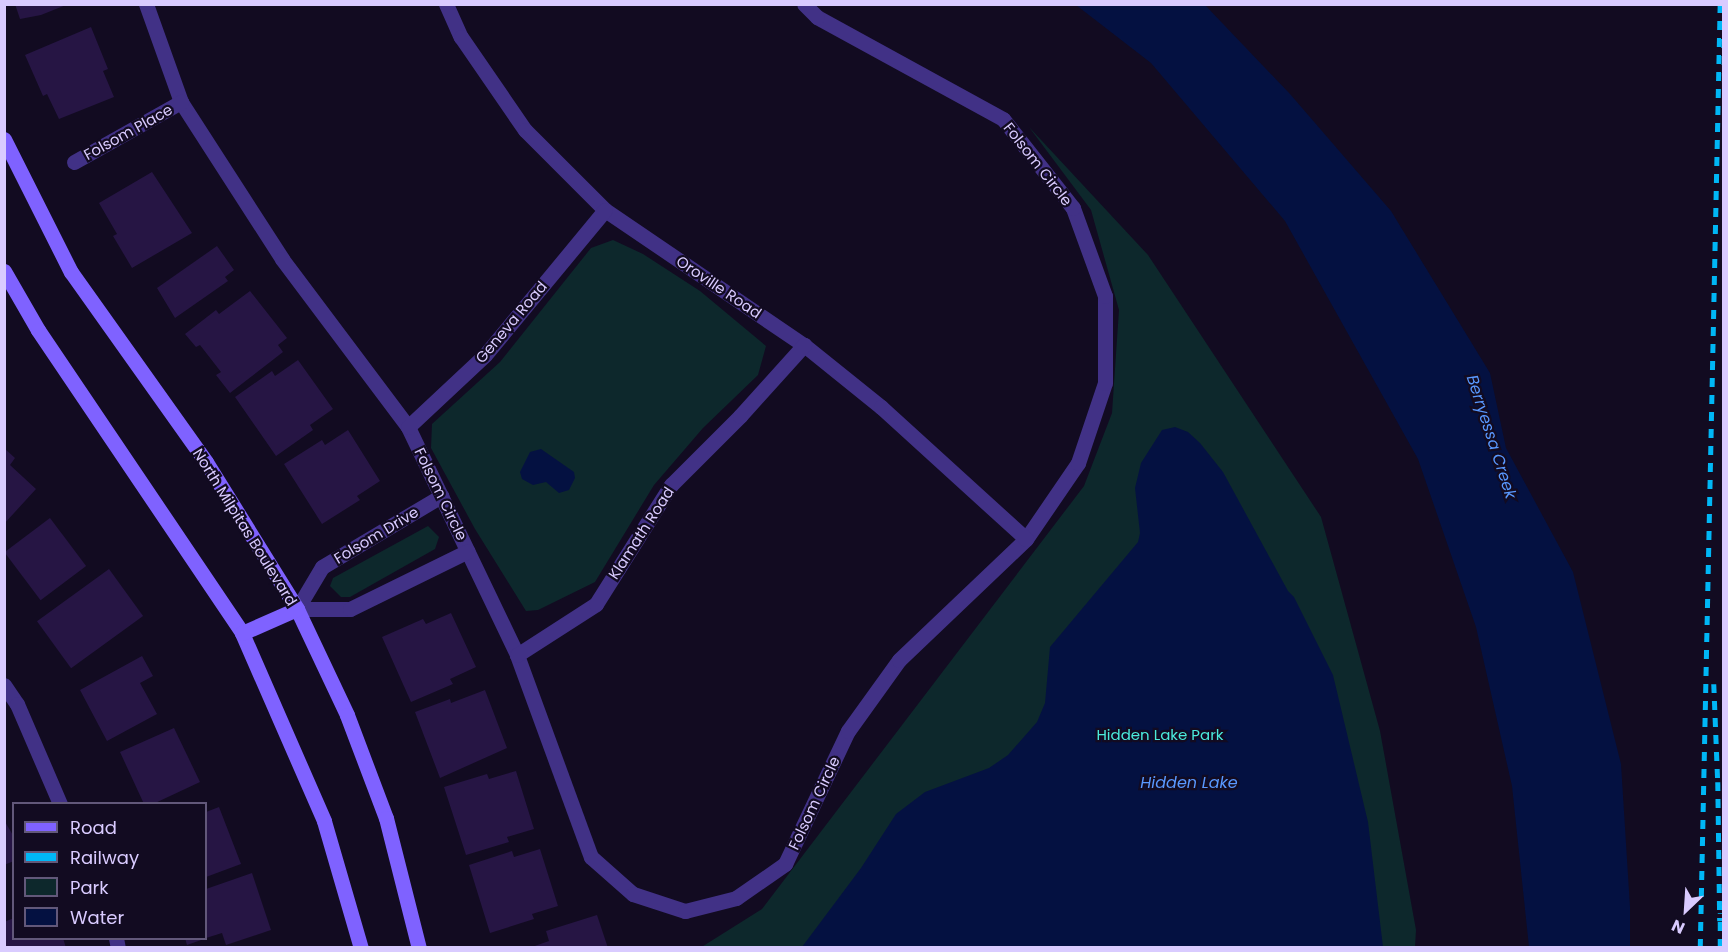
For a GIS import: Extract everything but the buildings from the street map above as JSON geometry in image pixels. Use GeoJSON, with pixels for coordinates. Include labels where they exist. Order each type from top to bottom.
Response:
{"type":"FeatureCollection","features":[{"type":"Feature","properties":{"kind":"main road","name":"North Milpitas Boulevard"},"geometry":{"type":"LineString","coordinates":[[4,139],[71,272],[206,462],[297,609],[347,715],[386,818],[419,948]]}},
{"type":"Feature","properties":{"kind":"main road"},"geometry":{"type":"LineString","coordinates":[[4,271],[38,330],[242,633],[324,821],[361,948]]}},
{"type":"Feature","properties":{"kind":"main road"},"geometry":{"type":"LineString","coordinates":[[242,633],[297,609]]}},
{"type":"Feature","properties":{"kind":"street","name":"Folsom Circle"},"geometry":{"type":"LineString","coordinates":[[146,4],[181,102],[282,259],[408,427],[516,655],[591,857],[633,894],[686,911],[736,898],[785,864],[848,731],[899,660],[1026,539],[1078,463],[1105,383],[1105,296],[1073,208],[1003,119],[817,17],[804,4]]}},
{"type":"Feature","properties":{"kind":"street","name":"Oroville Road"},"geometry":{"type":"LineString","coordinates":[[446,4],[461,37],[525,130],[605,210],[804,345],[881,407],[1026,539]]}},
{"type":"Feature","properties":{"kind":"street","name":"Folsom Place"},"geometry":{"type":"LineString","coordinates":[[74,162],[181,102]]}},
{"type":"Feature","properties":{"kind":"street","name":"Geneva Road"},"geometry":{"type":"LineString","coordinates":[[408,427],[485,355],[605,210]]}},
{"type":"Feature","properties":{"kind":"street","name":"Klamath Road"},"geometry":{"type":"LineString","coordinates":[[516,655],[596,604],[671,485],[740,416],[804,345]]}},
{"type":"Feature","properties":{"kind":"street","name":"Folsom Drive"},"geometry":{"type":"LineString","coordinates":[[297,609],[322,567],[441,496]]}},
{"type":"Feature","properties":{"kind":"street"},"geometry":{"type":"LineString","coordinates":[[297,609],[350,609],[468,551]]}},
{"type":"Feature","properties":{"kind":"street"},"geometry":{"type":"LineString","coordinates":[[4,685],[17,704],[59,802]]}},
{"type":"Feature","properties":{"kind":"green space","name":"Hidden Lake"},"geometry":{"type":"Polygon","coordinates":[[[1029,127],[1148,255],[1321,517],[1380,731],[1416,930],[1415,947],[700,948],[762,909],[1084,486],[1112,413],[1119,310],[1091,210],[1029,127]]]}},
{"type":"Feature","properties":{"kind":"green space"},"geometry":{"type":"Polygon","coordinates":[[[613,240],[643,254],[700,291],[766,346],[758,375],[703,428],[654,485],[595,582],[538,610],[526,611],[475,529],[431,448],[432,424],[500,362],[591,248],[613,240]]]}},
{"type":"Feature","properties":{"kind":"green space"},"geometry":{"type":"Polygon","coordinates":[[[428,526],[439,537],[435,549],[350,597],[341,597],[330,586],[333,578],[428,526]]]}},
{"type":"Feature","properties":{"kind":"water","name":"Berryessa Creek"},"geometry":{"type":"Polygon","coordinates":[[[1076,5],[1205,5],[1290,94],[1391,211],[1490,373],[1506,448],[1573,572],[1621,764],[1630,907],[1630,947],[1529,947],[1512,786],[1476,627],[1418,459],[1285,221],[1151,63],[1076,5]]]}},
{"type":"Feature","properties":{"kind":"water","name":"Hidden Lake"},"geometry":{"type":"Polygon","coordinates":[[[1175,427],[1188,432],[1200,443],[1223,472],[1288,591],[1294,597],[1333,675],[1368,822],[1383,947],[802,947],[861,868],[896,814],[925,792],[989,768],[1008,755],[1037,722],[1045,703],[1050,647],[1138,542],[1140,533],[1135,488],[1141,463],[1162,430],[1175,427]]]}},
{"type":"Feature","properties":{"kind":"water"},"geometry":{"type":"Polygon","coordinates":[[[541,449],[574,472],[575,478],[569,490],[559,493],[546,482],[533,485],[522,479],[520,472],[530,452],[541,449]]]}},
{"type":"Feature","properties":{"kind":"railway"},"geometry":{"type":"LineString","coordinates":[[1700,948],[1720,4]]}},
{"type":"Feature","properties":{"kind":"railway"},"geometry":{"type":"LineString","coordinates":[[1714,684],[1720,921]]}},
{"type":"Feature","properties":{"kind":"railway"},"geometry":{"type":"LineString","coordinates":[[1720,913],[1720,948]]}},
{"type":"Feature","properties":{"kind":"park label","name":"Hidden Lake Park"},"geometry":{"type":"Point","coordinates":[1160,735]}}]}
